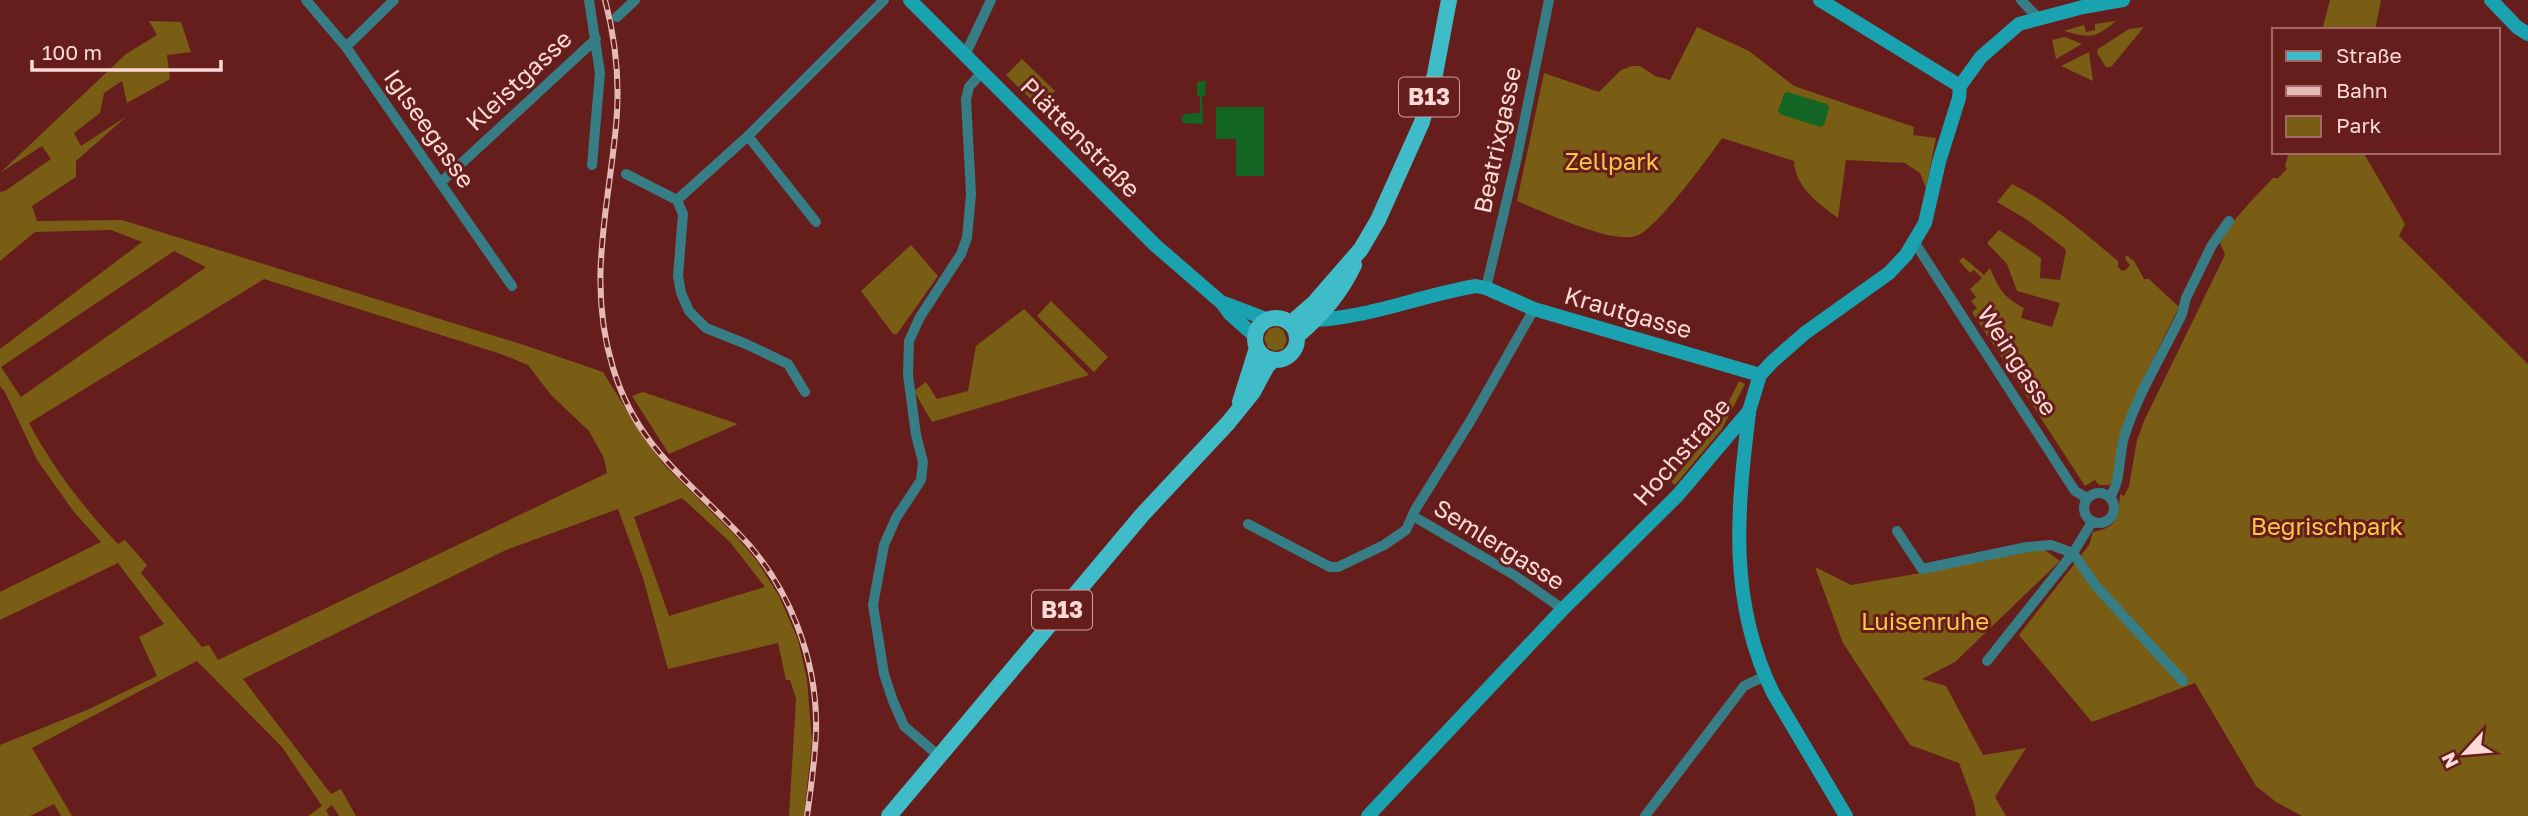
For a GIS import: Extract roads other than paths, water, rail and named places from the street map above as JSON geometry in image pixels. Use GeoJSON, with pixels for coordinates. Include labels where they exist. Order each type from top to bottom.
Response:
{"type":"FeatureCollection","features":[{"type":"Feature","properties":{"kind":"main road","name":"Plättenstraße"},"geometry":{"type":"LineString","coordinates":[[909,0],[1155,245],[1222,303],[1256,342]]}},
{"type":"Feature","properties":{"kind":"main road","name":"B13"},"geometry":{"type":"LineString","coordinates":[[1294,329],[1315,320],[1342,289],[1378,220],[1422,122],[1435,74],[1449,0]]}},
{"type":"Feature","properties":{"kind":"main road"},"geometry":{"type":"LineString","coordinates":[[1820,0],[1960,86],[1981,57],[2019,24],[2102,2],[2123,0]]}},
{"type":"Feature","properties":{"kind":"main road"},"geometry":{"type":"LineString","coordinates":[[2491,0],[2517,27],[2528,34]]}},
{"type":"Feature","properties":{"kind":"main road","name":"Hochstraße"},"geometry":{"type":"LineString","coordinates":[[1368,816],[1563,609],[1669,505],[1749,411],[1760,375],[1773,361],[1805,333],[1889,273],[1915,243],[1925,223],[1960,86]]}},
{"type":"Feature","properties":{"kind":"main road","name":"B13"},"geometry":{"type":"LineString","coordinates":[[890,816],[1142,515],[1253,392],[1267,366],[1273,360],[1290,355],[1296,348],[1294,329],[1361,249]]}},
{"type":"Feature","properties":{"kind":"main road"},"geometry":{"type":"LineString","coordinates":[[1315,320],[1338,319],[1373,312],[1466,288],[1486,288]]}},
{"type":"Feature","properties":{"kind":"main road","name":"Krautgasse"},"geometry":{"type":"LineString","coordinates":[[1486,288],[1534,309],[1760,375]]}},
{"type":"Feature","properties":{"kind":"main road","name":"Plättenstraße"},"geometry":{"type":"LineString","coordinates":[[1222,303],[1266,319]]}},
{"type":"Feature","properties":{"kind":"main road"},"geometry":{"type":"LineString","coordinates":[[1266,319],[1279,317],[1294,329]]}},
{"type":"Feature","properties":{"kind":"main road","name":"B13"},"geometry":{"type":"LineString","coordinates":[[1238,408],[1258,327],[1266,319]]}},
{"type":"Feature","properties":{"kind":"main road"},"geometry":{"type":"LineString","coordinates":[[1256,342],[1263,356],[1273,360]]}},
{"type":"Feature","properties":{"kind":"main road"},"geometry":{"type":"LineString","coordinates":[[1749,411],[1738,521],[1740,576],[1751,630],[1765,677],[1846,816]]}},
{"type":"Feature","properties":{"kind":"street","name":"Iglseegasse"},"geometry":{"type":"LineString","coordinates":[[306,0],[346,47],[512,286]]}},
{"type":"Feature","properties":{"kind":"street"},"geometry":{"type":"LineString","coordinates":[[346,47],[394,0]]}},
{"type":"Feature","properties":{"kind":"street"},"geometry":{"type":"LineString","coordinates":[[589,0],[600,73],[592,165]]}},
{"type":"Feature","properties":{"kind":"street"},"geometry":{"type":"LineString","coordinates":[[617,17],[635,0]]}},
{"type":"Feature","properties":{"kind":"street"},"geometry":{"type":"LineString","coordinates":[[677,200],[748,136],[884,0]]}},
{"type":"Feature","properties":{"kind":"street"},"geometry":{"type":"LineString","coordinates":[[965,55],[991,0]]}},
{"type":"Feature","properties":{"kind":"street","name":"Beatrixgasse"},"geometry":{"type":"LineString","coordinates":[[1486,288],[1517,157],[1549,0]]}},
{"type":"Feature","properties":{"kind":"street"},"geometry":{"type":"LineString","coordinates":[[2021,0],[2039,19]]}},
{"type":"Feature","properties":{"kind":"street","name":"Kleistgasse"},"geometry":{"type":"LineString","coordinates":[[440,183],[596,39]]}},
{"type":"Feature","properties":{"kind":"street"},"geometry":{"type":"LineString","coordinates":[[939,756],[904,726],[893,701],[884,674],[873,597],[884,545],[896,518],[921,480],[923,462],[916,435],[908,375],[909,341],[920,317],[961,254],[967,238],[971,194],[966,99],[970,86],[982,72]]}},
{"type":"Feature","properties":{"kind":"street"},"geometry":{"type":"LineString","coordinates":[[748,136],[816,222]]}},
{"type":"Feature","properties":{"kind":"street"},"geometry":{"type":"LineString","coordinates":[[626,174],[677,200],[683,214],[678,276],[681,293],[689,310],[706,328],[788,364],[805,392]]}},
{"type":"Feature","properties":{"kind":"street"},"geometry":{"type":"LineString","coordinates":[[2110,498],[2116,489],[2124,437],[2133,413],[2182,314],[2186,298],[2212,245],[2229,222]]}},
{"type":"Feature","properties":{"kind":"street","name":"Weingasse"},"geometry":{"type":"LineString","coordinates":[[1915,243],[2075,491],[2087,498]]}},
{"type":"Feature","properties":{"kind":"street"},"geometry":{"type":"LineString","coordinates":[[1248,524],[1330,567],[1338,567],[1384,545],[1406,530],[1534,309]]}},
{"type":"Feature","properties":{"kind":"street"},"geometry":{"type":"LineString","coordinates":[[2098,493],[2110,498],[2113,504],[2111,517],[2105,522],[2092,522],[2085,515],[2083,506],[2087,498],[2098,493]]}},
{"type":"Feature","properties":{"kind":"street","name":"Semlergasse"},"geometry":{"type":"LineString","coordinates":[[1413,516],[1514,575],[1563,609]]}},
{"type":"Feature","properties":{"kind":"street"},"geometry":{"type":"LineString","coordinates":[[1987,661],[2073,552],[2092,522]]}},
{"type":"Feature","properties":{"kind":"street"},"geometry":{"type":"LineString","coordinates":[[1896,531],[1922,569],[2027,547],[2051,545],[2073,552],[2096,586],[2183,681]]}},
{"type":"Feature","properties":{"kind":"street"},"geometry":{"type":"LineString","coordinates":[[1645,816],[1744,686],[1765,677]]}},
{"type":"Feature","properties":{"kind":"railway"},"geometry":{"type":"LineString","coordinates":[[605,0],[612,31],[618,94],[600,276],[605,337],[623,396],[635,419],[665,460],[757,554],[786,600],[797,625],[806,651],[815,705],[815,753],[807,816]]}},
{"type":"Feature","properties":{"kind":"park label","name":"Zellpark"},"geometry":{"type":"Point","coordinates":[1612,162]}},
{"type":"Feature","properties":{"kind":"park label","name":"Begrischpark"},"geometry":{"type":"Point","coordinates":[2327,527]}},
{"type":"Feature","properties":{"kind":"park label","name":"Luisenruhe"},"geometry":{"type":"Point","coordinates":[1925,622]}}]}
